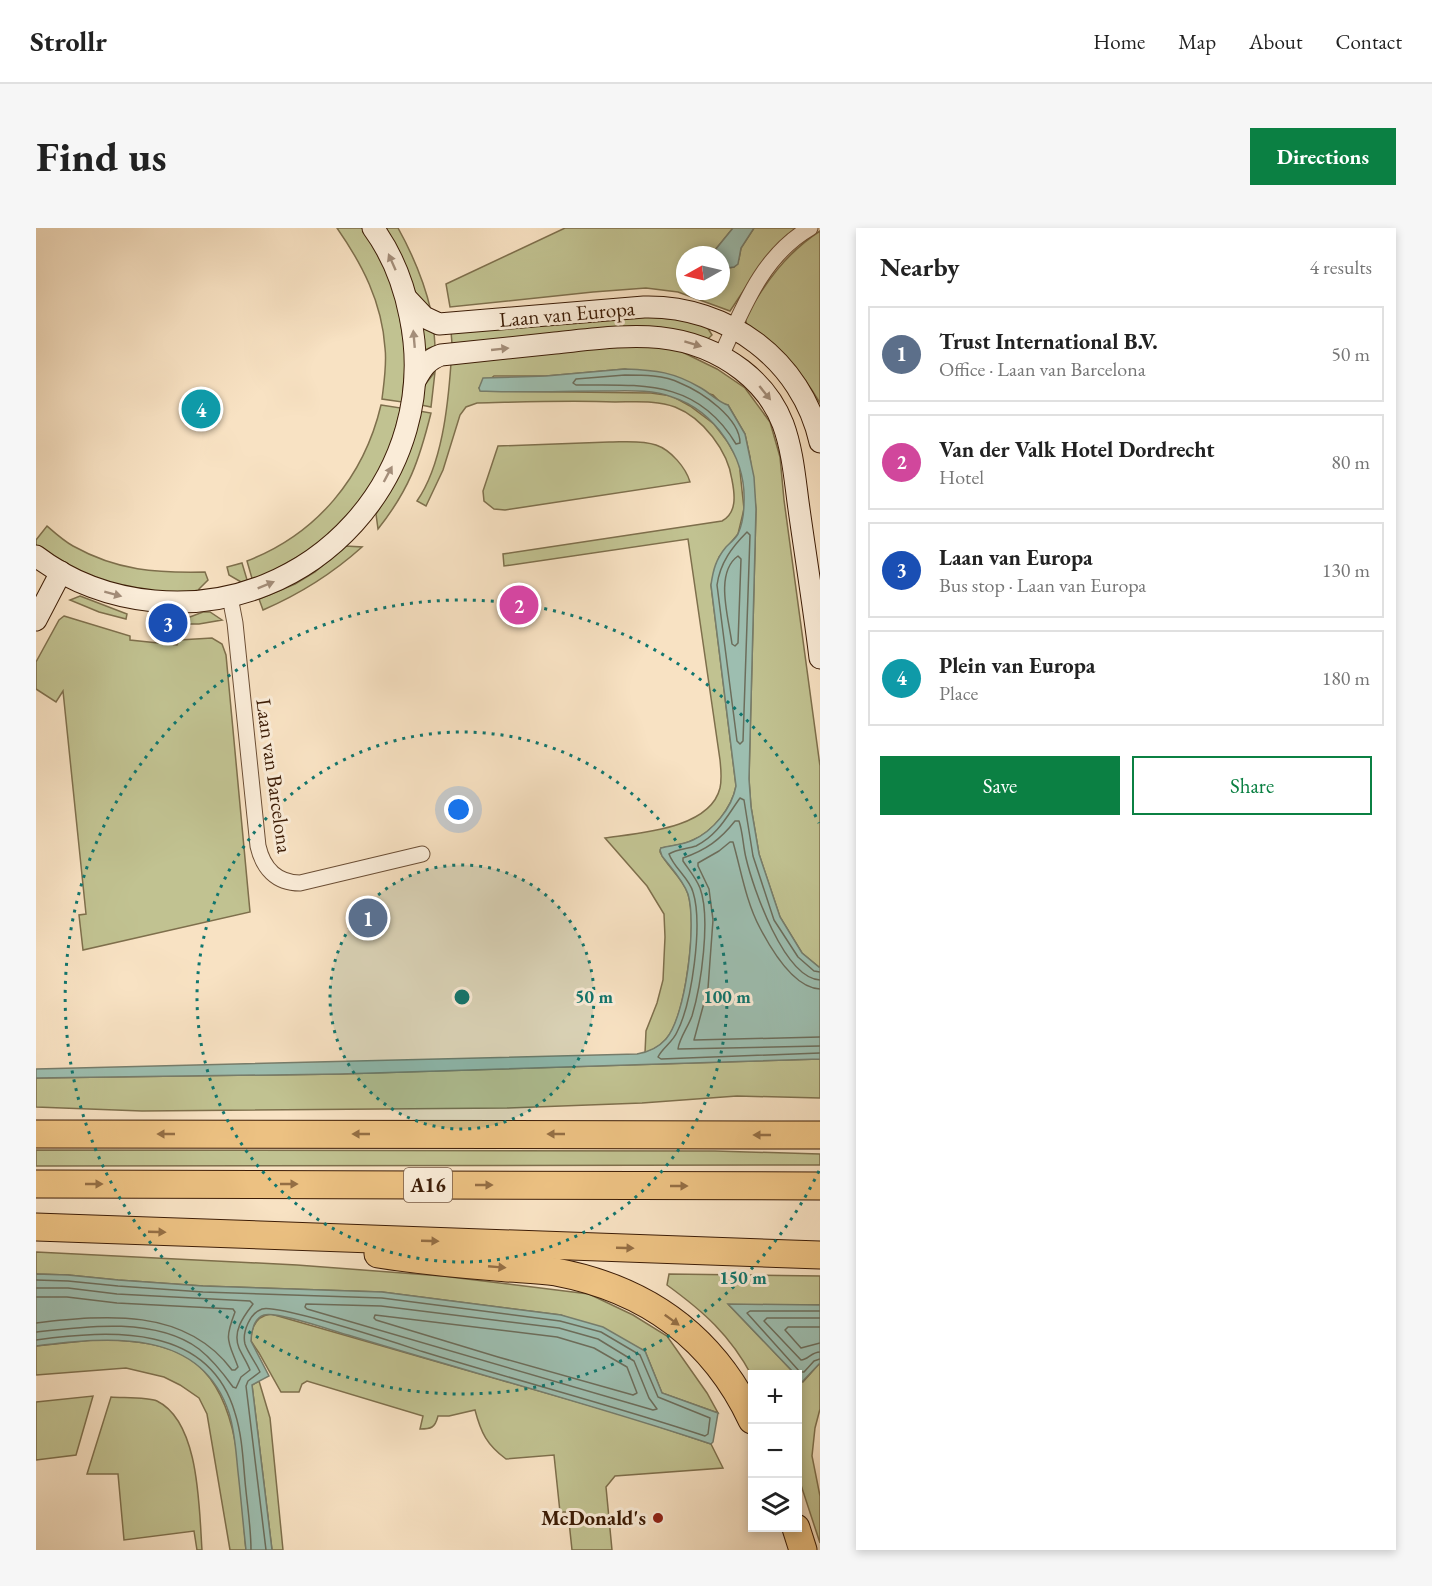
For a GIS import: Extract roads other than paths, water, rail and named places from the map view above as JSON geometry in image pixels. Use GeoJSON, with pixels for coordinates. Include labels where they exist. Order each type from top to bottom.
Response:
{"type":"FeatureCollection","features":[{"type":"Feature","properties":{"kind":"highway"},"geometry":{"type":"LineString","coordinates":[[36,1134],[820,1135]]}},
{"type":"Feature","properties":{"kind":"highway","name":"A16"},"geometry":{"type":"LineString","coordinates":[[36,1184],[820,1186]]}},
{"type":"Feature","properties":{"kind":"highway"},"geometry":{"type":"LineString","coordinates":[[36,1227],[820,1255]]}},
{"type":"Feature","properties":{"kind":"highway"},"geometry":{"type":"LineString","coordinates":[[246,1235],[418,1260],[553,1272],[602,1283],[638,1298],[678,1324],[720,1366],[748,1411]]}},
{"type":"Feature","properties":{"kind":"highway"},"geometry":{"type":"LineString","coordinates":[[798,1532],[803,1550]]}},
{"type":"Feature","properties":{"kind":"street","name":"Laan van Europa"},"geometry":{"type":"LineString","coordinates":[[36,556],[61,573],[102,591],[145,600],[193,602],[230,597],[262,587],[303,567],[328,549],[374,499],[398,454],[411,407],[415,381],[414,332],[406,298],[388,252],[373,228]]}},
{"type":"Feature","properties":{"kind":"street"},"geometry":{"type":"LineString","coordinates":[[721,356],[753,287],[772,259],[810,228]]}},
{"type":"Feature","properties":{"kind":"street","name":"Laan van Europa"},"geometry":{"type":"LineString","coordinates":[[406,298],[424,317],[439,324],[659,307],[704,315],[734,328],[769,354],[798,386],[812,413],[820,442]]}},
{"type":"Feature","properties":{"kind":"street","name":"Laan van Europa"},"geometry":{"type":"LineString","coordinates":[[415,381],[424,365],[435,357],[614,337],[667,338],[694,344],[721,356],[758,384],[769,397],[784,426],[793,468],[820,658]]}},
{"type":"Feature","properties":{"kind":"street"},"geometry":{"type":"LineString","coordinates":[[36,620],[61,573]]}},
{"type":"Feature","properties":{"kind":"street","name":"Laan van Barcelona"},"geometry":{"type":"LineString","coordinates":[[230,597],[235,623],[258,846],[270,873],[285,882],[300,883],[422,854]]}},
{"type":"Feature","properties":{"kind":"water"},"geometry":{"type":"Polygon","coordinates":[[[733,228],[754,228],[741,248],[738,264],[734,267],[730,268],[730,246],[718,246],[733,228]]]}},
{"type":"Feature","properties":{"kind":"water"},"geometry":{"type":"Polygon","coordinates":[[[625,369],[665,373],[682,378],[728,405],[745,434],[754,477],[756,509],[749,779],[751,807],[759,854],[780,917],[802,953],[820,968],[820,1059],[340,1074],[36,1078],[36,1069],[637,1054],[653,1049],[666,1039],[679,1011],[684,991],[691,926],[686,889],[660,850],[689,842],[708,831],[726,810],[736,786],[711,585],[717,560],[738,534],[742,523],[744,502],[740,469],[725,438],[702,413],[664,394],[629,391],[495,392],[480,391],[479,388],[483,378],[546,376],[625,369]]]}},
{"type":"Feature","properties":{"kind":"water"},"geometry":{"type":"Polygon","coordinates":[[[36,1274],[203,1286],[382,1292],[561,1315],[603,1327],[645,1351],[662,1393],[718,1413],[713,1442],[711,1444],[621,1415],[305,1322],[264,1315],[255,1322],[251,1341],[269,1376],[252,1385],[272,1550],[246,1550],[233,1428],[216,1385],[197,1365],[175,1352],[149,1344],[93,1341],[36,1346],[36,1274]]]}},
{"type":"Feature","properties":{"kind":"water"},"geometry":{"type":"Polygon","coordinates":[[[728,1304],[820,1305],[820,1363],[802,1382],[802,1370],[791,1370],[728,1304]]]}},
{"type":"Feature","properties":{"kind":"place","name":"Plein van Europa"},"geometry":{"type":"Point","coordinates":[201,409]}},
{"type":"Feature","properties":{"kind":"place","name":"Van der Valk Hotel Dordrecht"},"geometry":{"type":"Point","coordinates":[519,605]}},
{"type":"Feature","properties":{"kind":"place","name":"Laan van Europa"},"geometry":{"type":"Point","coordinates":[168,623]}},
{"type":"Feature","properties":{"kind":"place","name":"Trust International B.V."},"geometry":{"type":"Point","coordinates":[368,918]}},
{"type":"Feature","properties":{"kind":"place","name":"McDonald's"},"geometry":{"type":"Point","coordinates":[658,1518]}}]}
